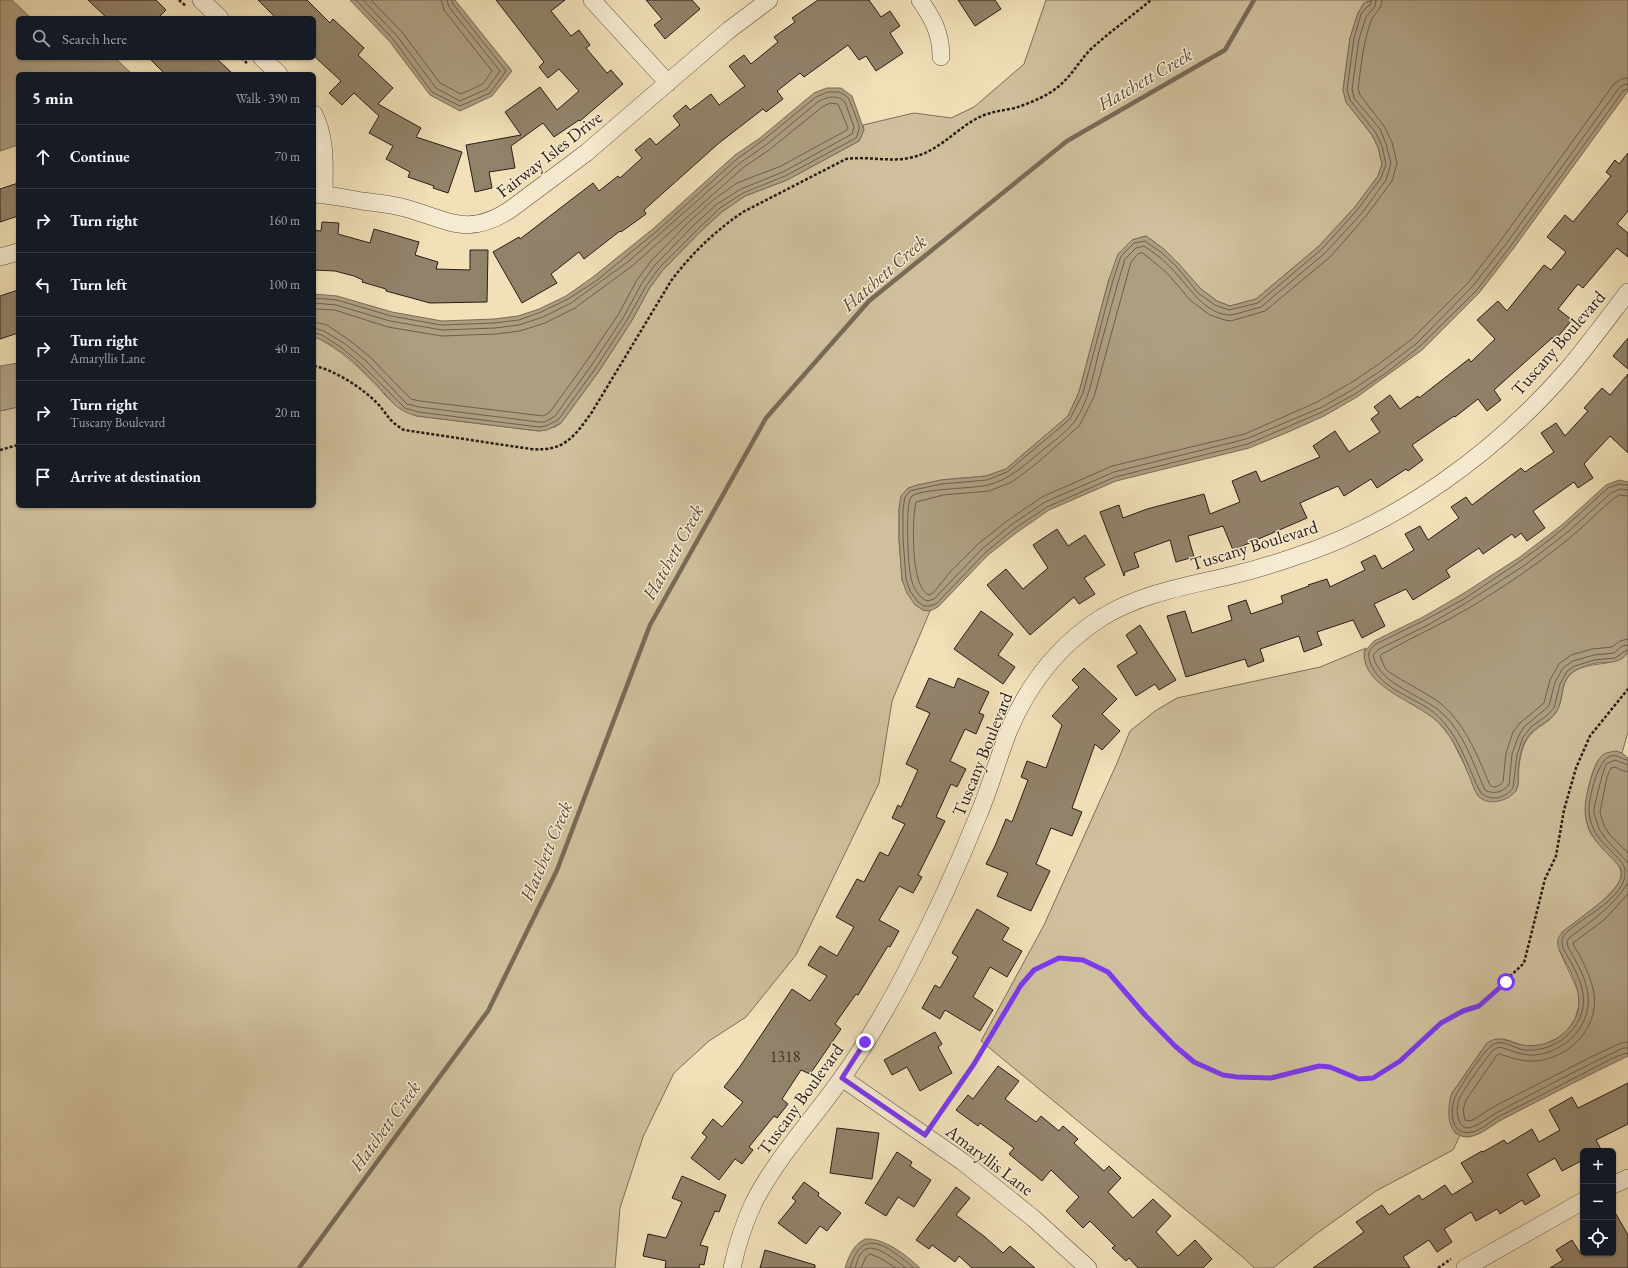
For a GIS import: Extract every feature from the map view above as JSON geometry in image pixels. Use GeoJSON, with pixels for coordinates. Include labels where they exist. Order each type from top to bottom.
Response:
{"type":"FeatureCollection","features":[{"type":"Feature","properties":{"kind":"street"},"geometry":{"type":"LineString","coordinates":[[201,0],[218,16]]}},
{"type":"Feature","properties":{"kind":"street"},"geometry":{"type":"LineString","coordinates":[[592,0],[668,83]]}},
{"type":"Feature","properties":{"kind":"street","name":"Fairway Isles Drive"},"geometry":{"type":"LineString","coordinates":[[319,194],[404,208],[451,223],[474,225],[487,223],[499,217],[562,172],[729,30],[769,0]]}},
{"type":"Feature","properties":{"kind":"street"},"geometry":{"type":"LineString","coordinates":[[920,0],[938,31],[941,45],[941,57]]}},
{"type":"Feature","properties":{"kind":"street"},"geometry":{"type":"LineString","coordinates":[[264,60],[277,72]]}},
{"type":"Feature","properties":{"kind":"street"},"geometry":{"type":"LineString","coordinates":[[316,119],[322,134],[324,148],[319,194]]}},
{"type":"Feature","properties":{"kind":"street"},"geometry":{"type":"LineString","coordinates":[[0,257],[16,253]]}},
{"type":"Feature","properties":{"kind":"street","name":"Tuscany Boulevard"},"geometry":{"type":"LineString","coordinates":[[732,1268],[743,1228],[754,1203],[765,1184],[842,1078],[908,970],[949,887],[981,810],[1010,729],[1023,701],[1040,674],[1059,652],[1078,635],[1101,618],[1144,597],[1166,590],[1237,574],[1304,554],[1368,525],[1429,491],[1488,446],[1538,400],[1591,341],[1628,292]]}},
{"type":"Feature","properties":{"kind":"street","name":"Amaryllis Lane"},"geometry":{"type":"LineString","coordinates":[[842,1078],[963,1162],[1033,1218],[1088,1268]]}},
{"type":"Feature","properties":{"kind":"street"},"geometry":{"type":"LineString","coordinates":[[1615,1184],[1628,1178]]}},
{"type":"Feature","properties":{"kind":"street"},"geometry":{"type":"LineString","coordinates":[[1465,1268],[1580,1203]]}},
{"type":"Feature","properties":{"kind":"path"},"geometry":{"type":"LineString","coordinates":[[316,367],[328,370],[366,394],[377,403],[391,422],[404,430],[531,449],[546,450],[557,447],[578,430],[592,412],[671,281],[685,262],[732,220],[743,212],[846,159],[894,159],[909,158],[923,154],[950,138],[963,127],[984,114],[1014,108],[1034,101],[1051,92],[1066,81],[1091,49],[1151,0]]}},
{"type":"Feature","properties":{"kind":"path"},"geometry":{"type":"LineString","coordinates":[[0,450],[16,446]]}},
{"type":"Feature","properties":{"kind":"path"},"geometry":{"type":"LineString","coordinates":[[925,1135],[974,1064],[1021,985],[1034,970],[1059,958],[1083,960],[1108,972],[1145,1015],[1175,1046],[1194,1062],[1223,1075],[1271,1078],[1319,1066],[1330,1067],[1359,1079],[1373,1078],[1400,1061],[1441,1023],[1463,1011],[1479,1006],[1524,963],[1544,879],[1556,856],[1564,810],[1576,768],[1590,736],[1628,689]]}},
{"type":"Feature","properties":{"kind":"shaded area"},"geometry":{"type":"Polygon","coordinates":[[[1046,0],[1373,0],[1364,3],[1358,13],[1350,38],[1343,90],[1346,102],[1372,135],[1378,147],[1382,164],[1378,176],[1355,207],[1319,246],[1256,299],[1230,306],[1217,301],[1201,289],[1165,250],[1146,236],[1132,240],[1109,279],[1079,392],[1068,416],[1006,469],[986,476],[941,480],[908,488],[899,508],[899,539],[902,580],[923,610],[930,611],[892,701],[879,783],[796,955],[746,1017],[709,1041],[674,1073],[643,1137],[620,1208],[615,1268],[0,1268],[0,411],[16,407],[16,508],[316,508],[316,338],[340,352],[358,367],[393,403],[417,416],[539,431],[555,427],[561,423],[599,371],[631,322],[649,289],[662,271],[723,211],[745,196],[787,180],[859,141],[864,130],[863,125],[914,113],[951,118],[974,107],[1024,64],[1046,0]]]}},
{"type":"Feature","properties":{"kind":"shaded area"},"geometry":{"type":"Polygon","coordinates":[[[1366,648],[1364,652],[1386,688],[1428,713],[1438,722],[1450,736],[1467,770],[1516,791],[1520,758],[1524,745],[1531,734],[1549,720],[1557,711],[1565,682],[1571,674],[1577,669],[1618,660],[1624,657],[1628,651],[1628,732],[1622,753],[1614,752],[1604,755],[1596,764],[1588,788],[1586,807],[1587,824],[1590,832],[1614,858],[1618,864],[1621,876],[1613,890],[1605,898],[1562,932],[1559,950],[1578,991],[1579,1005],[1575,1019],[1566,1032],[1558,1038],[1542,1045],[1525,1046],[1504,1039],[1487,1043],[1452,1093],[1450,1100],[1455,1133],[1460,1135],[1453,1150],[1376,1191],[1316,1234],[1273,1268],[1254,1268],[981,1041],[1044,925],[1130,731],[1155,711],[1177,698],[1320,667],[1366,648]]]}},
{"type":"Feature","properties":{"kind":"water"},"geometry":{"type":"Polygon","coordinates":[[[0,0],[12,0],[29,16],[16,16],[16,60],[117,60],[130,72],[16,72],[16,146],[0,151],[0,0]]]}},
{"type":"Feature","properties":{"kind":"water"},"geometry":{"type":"Polygon","coordinates":[[[350,0],[455,0],[512,71],[492,96],[460,111],[430,95],[390,42],[350,0]]]}},
{"type":"Feature","properties":{"kind":"water"},"geometry":{"type":"Polygon","coordinates":[[[1373,0],[1628,0],[1628,91],[1513,249],[1479,293],[1422,350],[1357,397],[1324,416],[1249,448],[1116,481],[1049,510],[988,555],[938,607],[930,611],[923,610],[915,605],[907,593],[902,580],[899,539],[899,508],[901,496],[908,488],[917,485],[941,480],[986,476],[1006,469],[1068,416],[1079,392],[1109,279],[1118,254],[1132,240],[1146,236],[1165,250],[1201,289],[1217,301],[1230,306],[1256,299],[1319,246],[1355,207],[1378,176],[1382,164],[1378,147],[1372,135],[1346,102],[1343,90],[1350,38],[1358,13],[1364,3],[1373,0]]]}},
{"type":"Feature","properties":{"kind":"water"},"geometry":{"type":"Polygon","coordinates":[[[827,88],[841,88],[852,96],[864,130],[859,141],[787,180],[745,196],[723,211],[700,232],[662,271],[649,289],[631,322],[599,371],[561,423],[547,430],[539,431],[410,414],[394,404],[357,365],[341,351],[316,338],[316,294],[337,296],[392,312],[442,321],[494,319],[518,316],[539,309],[566,296],[593,277],[654,228],[735,155],[760,138],[814,93],[827,88]]]}},
{"type":"Feature","properties":{"kind":"water"},"geometry":{"type":"Polygon","coordinates":[[[16,363],[16,407],[0,411],[0,366],[16,363]]]}},
{"type":"Feature","properties":{"kind":"water"},"geometry":{"type":"Polygon","coordinates":[[[1619,480],[1628,482],[1628,651],[1622,658],[1615,662],[1592,664],[1571,673],[1565,682],[1558,709],[1552,717],[1534,730],[1525,742],[1520,757],[1518,785],[1516,791],[1504,800],[1495,802],[1490,802],[1480,798],[1476,793],[1450,736],[1433,717],[1394,694],[1372,676],[1366,665],[1364,652],[1374,641],[1423,617],[1461,595],[1520,557],[1563,524],[1606,485],[1619,480]]]}},
{"type":"Feature","properties":{"kind":"water"},"geometry":{"type":"Polygon","coordinates":[[[1616,751],[1622,753],[1628,758],[1628,1056],[1503,1119],[1477,1135],[1468,1137],[1461,1136],[1455,1132],[1452,1127],[1449,1113],[1450,1099],[1452,1093],[1487,1043],[1495,1039],[1499,1039],[1531,1046],[1544,1044],[1556,1039],[1566,1031],[1573,1023],[1577,1014],[1579,997],[1577,988],[1558,945],[1558,939],[1564,930],[1613,891],[1621,878],[1621,869],[1597,843],[1591,833],[1587,824],[1585,812],[1588,788],[1597,763],[1604,754],[1616,751]]]}},
{"type":"Feature","properties":{"kind":"water"},"geometry":{"type":"Polygon","coordinates":[[[865,1239],[873,1239],[888,1244],[920,1268],[845,1268],[854,1248],[865,1239]]]}},
{"type":"Feature","properties":{"kind":"building"},"geometry":{"type":"Polygon","coordinates":[[[88,0],[156,0],[166,10],[160,16],[105,16],[88,0]]]}},
{"type":"Feature","properties":{"kind":"building"},"geometry":{"type":"Polygon","coordinates":[[[258,0],[307,0],[330,23],[333,19],[364,48],[358,55],[393,88],[378,104],[421,128],[416,137],[462,152],[448,193],[433,188],[434,186],[408,177],[410,172],[386,159],[393,146],[369,133],[379,116],[354,93],[342,105],[329,93],[341,81],[316,58],[316,16],[274,16],[258,0]]]}},
{"type":"Feature","properties":{"kind":"building"},"geometry":{"type":"Polygon","coordinates":[[[496,0],[565,0],[551,11],[571,36],[579,30],[590,45],[586,48],[607,73],[611,70],[623,84],[580,121],[579,120],[554,137],[543,123],[511,146],[515,168],[489,172],[492,188],[475,192],[466,145],[521,135],[505,112],[540,87],[557,110],[579,91],[559,69],[548,78],[539,67],[544,62],[496,0]]]}},
{"type":"Feature","properties":{"kind":"building"},"geometry":{"type":"Polygon","coordinates":[[[646,0],[692,0],[700,9],[665,39],[654,25],[662,19],[646,0]]]}},
{"type":"Feature","properties":{"kind":"building"},"geometry":{"type":"Polygon","coordinates":[[[818,0],[869,0],[881,17],[890,11],[900,26],[890,33],[903,53],[876,71],[866,56],[859,60],[848,45],[804,77],[800,73],[777,91],[783,99],[766,112],[763,109],[719,143],[644,210],[646,214],[621,232],[620,231],[584,259],[579,252],[551,274],[557,283],[522,303],[493,252],[519,237],[520,239],[593,183],[599,191],[618,176],[620,178],[642,158],[635,150],[650,138],[656,145],[680,125],[673,116],[686,105],[690,110],[711,94],[719,105],[745,86],[729,66],[744,55],[751,64],[778,42],[774,37],[795,22],[792,18],[818,0]]]}},
{"type":"Feature","properties":{"kind":"building"},"geometry":{"type":"Polygon","coordinates":[[[958,0],[995,0],[1001,9],[975,26],[958,0]]]}},
{"type":"Feature","properties":{"kind":"building"},"geometry":{"type":"Polygon","coordinates":[[[151,60],[218,60],[231,72],[163,72],[151,60]]]}},
{"type":"Feature","properties":{"kind":"building"},"geometry":{"type":"Polygon","coordinates":[[[1628,153],[1628,211],[1617,224],[1628,233],[1628,257],[1617,248],[1583,288],[1578,284],[1558,309],[1572,320],[1555,340],[1552,338],[1494,390],[1501,400],[1487,411],[1478,399],[1455,417],[1454,416],[1412,445],[1423,460],[1408,471],[1406,469],[1377,488],[1371,479],[1344,496],[1338,486],[1300,503],[1307,518],[1233,550],[1223,526],[1188,536],[1194,557],[1176,562],[1170,540],[1134,553],[1139,567],[1125,572],[1124,576],[1100,512],[1119,505],[1123,518],[1147,509],[1204,494],[1210,514],[1240,502],[1232,481],[1256,471],[1261,482],[1320,457],[1313,446],[1335,431],[1349,452],[1380,432],[1371,419],[1379,413],[1374,407],[1390,395],[1400,409],[1418,396],[1419,398],[1469,359],[1471,362],[1495,339],[1477,320],[1498,301],[1507,311],[1544,265],[1551,270],[1566,252],[1547,237],[1565,215],[1573,222],[1611,176],[1606,172],[1615,160],[1619,164],[1628,153]]]}},
{"type":"Feature","properties":{"kind":"building"},"geometry":{"type":"Polygon","coordinates":[[[16,184],[16,217],[0,222],[0,189],[16,184]]]}},
{"type":"Feature","properties":{"kind":"building"},"geometry":{"type":"Polygon","coordinates":[[[322,222],[339,223],[338,234],[370,243],[374,229],[419,242],[415,255],[438,262],[436,269],[470,270],[470,250],[488,250],[487,302],[430,303],[386,291],[386,289],[362,282],[363,280],[354,276],[335,271],[316,270],[316,230],[321,231],[322,222]]]}},
{"type":"Feature","properties":{"kind":"building"},"geometry":{"type":"Polygon","coordinates":[[[16,291],[16,334],[0,339],[0,296],[16,291]]]}},
{"type":"Feature","properties":{"kind":"building"},"geometry":{"type":"Polygon","coordinates":[[[1628,338],[1628,369],[1613,356],[1628,338]]]}},
{"type":"Feature","properties":{"kind":"building"},"geometry":{"type":"Polygon","coordinates":[[[1628,374],[1628,453],[1610,436],[1584,464],[1593,478],[1578,488],[1574,482],[1533,511],[1545,528],[1527,541],[1521,533],[1515,538],[1512,534],[1483,554],[1479,548],[1446,570],[1450,577],[1413,600],[1406,589],[1374,604],[1385,626],[1362,638],[1353,620],[1317,632],[1322,645],[1304,652],[1299,636],[1260,649],[1264,661],[1248,667],[1245,659],[1186,677],[1167,616],[1185,611],[1192,633],[1232,620],[1228,606],[1246,600],[1251,614],[1283,603],[1281,596],[1309,586],[1308,585],[1327,579],[1330,587],[1365,570],[1361,562],[1375,555],[1382,569],[1414,550],[1405,534],[1420,526],[1428,540],[1459,518],[1451,507],[1466,497],[1472,505],[1521,468],[1525,472],[1554,452],[1541,433],[1556,423],[1565,436],[1588,411],[1584,408],[1602,388],[1610,395],[1628,374]]]}},
{"type":"Feature","properties":{"kind":"building"},"geometry":{"type":"Polygon","coordinates":[[[1057,529],[1068,546],[1085,535],[1105,565],[1084,578],[1095,594],[1079,604],[1074,597],[1030,635],[987,585],[1006,569],[1023,589],[1048,568],[1033,545],[1057,529]]]}},
{"type":"Feature","properties":{"kind":"building"},"geometry":{"type":"Polygon","coordinates":[[[981,611],[1013,634],[998,655],[1015,667],[1003,684],[954,649],[981,611]]]}},
{"type":"Feature","properties":{"kind":"building"},"geometry":{"type":"Polygon","coordinates":[[[1140,625],[1176,680],[1159,690],[1155,684],[1136,696],[1117,666],[1137,653],[1126,635],[1140,625]]]}},
{"type":"Feature","properties":{"kind":"building"},"geometry":{"type":"Polygon","coordinates":[[[1084,668],[1117,699],[1102,714],[1120,731],[1102,750],[1095,744],[1072,808],[1082,812],[1072,836],[1051,828],[1036,864],[1050,871],[1031,911],[997,896],[1008,873],[986,864],[1006,819],[1012,822],[1028,780],[1021,777],[1027,761],[1046,768],[1062,725],[1052,716],[1079,687],[1072,680],[1084,668]]]}},
{"type":"Feature","properties":{"kind":"building"},"geometry":{"type":"Polygon","coordinates":[[[929,678],[954,688],[958,678],[989,692],[979,713],[984,715],[976,734],[965,729],[950,761],[966,769],[957,787],[951,784],[936,817],[945,821],[918,875],[922,877],[913,893],[899,886],[879,920],[899,931],[858,995],[856,994],[835,1024],[841,1029],[810,1074],[801,1070],[782,1099],[788,1104],[777,1118],[774,1116],[749,1147],[753,1150],[742,1164],[735,1159],[719,1180],[691,1158],[707,1137],[702,1133],[713,1119],[722,1127],[743,1102],[724,1087],[741,1065],[792,989],[810,1001],[827,976],[808,965],[820,946],[837,956],[854,927],[836,917],[857,879],[864,882],[880,852],[888,856],[905,824],[892,818],[898,805],[901,807],[918,770],[906,764],[930,713],[916,707],[929,678]]]}},
{"type":"Feature","properties":{"kind":"building"},"geometry":{"type":"Polygon","coordinates":[[[977,909],[1009,928],[1002,940],[1022,951],[1007,977],[990,967],[973,997],[993,1010],[980,1031],[945,1010],[940,1019],[922,1008],[935,985],[940,988],[958,957],[952,953],[977,909]]]}},
{"type":"Feature","properties":{"kind":"building"},"geometry":{"type":"Polygon","coordinates":[[[935,1032],[942,1044],[938,1047],[952,1073],[920,1091],[907,1067],[892,1075],[884,1060],[935,1032]]]}},
{"type":"Feature","properties":{"kind":"building"},"geometry":{"type":"Polygon","coordinates":[[[998,1066],[1019,1081],[1005,1099],[1036,1122],[1041,1116],[1059,1131],[1063,1126],[1078,1139],[1074,1143],[1104,1171],[1109,1166],[1121,1178],[1108,1192],[1133,1218],[1153,1199],[1171,1216],[1156,1232],[1178,1256],[1195,1240],[1212,1259],[1203,1268],[1138,1268],[1129,1258],[1126,1261],[1112,1248],[1115,1246],[1090,1221],[1083,1228],[1066,1211],[1079,1197],[1051,1170],[1042,1181],[1009,1154],[1014,1148],[980,1123],[978,1126],[956,1110],[968,1095],[973,1099],[998,1066]]]}},
{"type":"Feature","properties":{"kind":"building"},"geometry":{"type":"Polygon","coordinates":[[[1628,1083],[1628,1124],[1596,1140],[1600,1148],[1580,1148],[1580,1162],[1562,1171],[1555,1158],[1527,1174],[1540,1196],[1525,1205],[1522,1200],[1500,1214],[1497,1209],[1476,1221],[1471,1212],[1444,1229],[1452,1242],[1437,1252],[1429,1240],[1403,1257],[1410,1268],[1313,1268],[1364,1232],[1356,1222],[1382,1205],[1389,1215],[1419,1195],[1422,1200],[1445,1185],[1452,1195],[1473,1182],[1461,1163],[1504,1140],[1507,1144],[1532,1129],[1539,1142],[1560,1130],[1549,1110],[1572,1097],[1578,1108],[1628,1083]]]}},
{"type":"Feature","properties":{"kind":"building"},"geometry":{"type":"Polygon","coordinates":[[[837,1128],[879,1133],[872,1179],[830,1173],[837,1128]]]}},
{"type":"Feature","properties":{"kind":"building"},"geometry":{"type":"Polygon","coordinates":[[[897,1152],[912,1162],[910,1166],[931,1180],[914,1207],[898,1197],[886,1216],[865,1203],[897,1152]]]}},
{"type":"Feature","properties":{"kind":"building"},"geometry":{"type":"Polygon","coordinates":[[[682,1176],[726,1195],[719,1212],[715,1211],[700,1245],[708,1247],[704,1265],[700,1264],[699,1268],[665,1268],[666,1261],[643,1256],[648,1234],[666,1238],[682,1202],[672,1198],[682,1176]]]}},
{"type":"Feature","properties":{"kind":"building"},"geometry":{"type":"Polygon","coordinates":[[[804,1182],[819,1193],[818,1196],[841,1213],[827,1231],[820,1226],[806,1244],[778,1223],[796,1201],[792,1198],[804,1182]]]}},
{"type":"Feature","properties":{"kind":"building"},"geometry":{"type":"Polygon","coordinates":[[[956,1187],[970,1198],[956,1215],[1003,1253],[1010,1246],[1035,1268],[972,1268],[959,1256],[955,1262],[932,1245],[929,1249],[916,1240],[956,1187]]]}},
{"type":"Feature","properties":{"kind":"building"},"geometry":{"type":"Polygon","coordinates":[[[1616,1214],[1628,1235],[1628,1268],[1550,1268],[1563,1260],[1556,1250],[1572,1240],[1580,1253],[1580,1256],[1616,1256],[1616,1214]]]}},
{"type":"Feature","properties":{"kind":"building"},"geometry":{"type":"Polygon","coordinates":[[[765,1250],[815,1265],[815,1268],[760,1268],[765,1250]]]}},
{"type":"Feature","properties":{"kind":"waterway","name":"Hatchett Creek"},"geometry":{"type":"LineString","coordinates":[[299,1268],[488,1011],[557,870],[650,625],[766,418],[869,301],[1067,141],[1225,50],[1254,0]]}},
{"type":"Feature","properties":{"kind":"route"},"geometry":{"type":"LineString","coordinates":[[865,1042],[842,1078],[925,1135],[974,1064],[1021,985],[1034,970],[1059,958],[1083,960],[1108,972],[1145,1015],[1175,1046],[1194,1062],[1223,1075],[1237,1077],[1271,1078],[1288,1075],[1319,1066],[1330,1067],[1359,1079],[1373,1078],[1400,1061],[1441,1023],[1463,1011],[1479,1006],[1506,982]]}}]}
